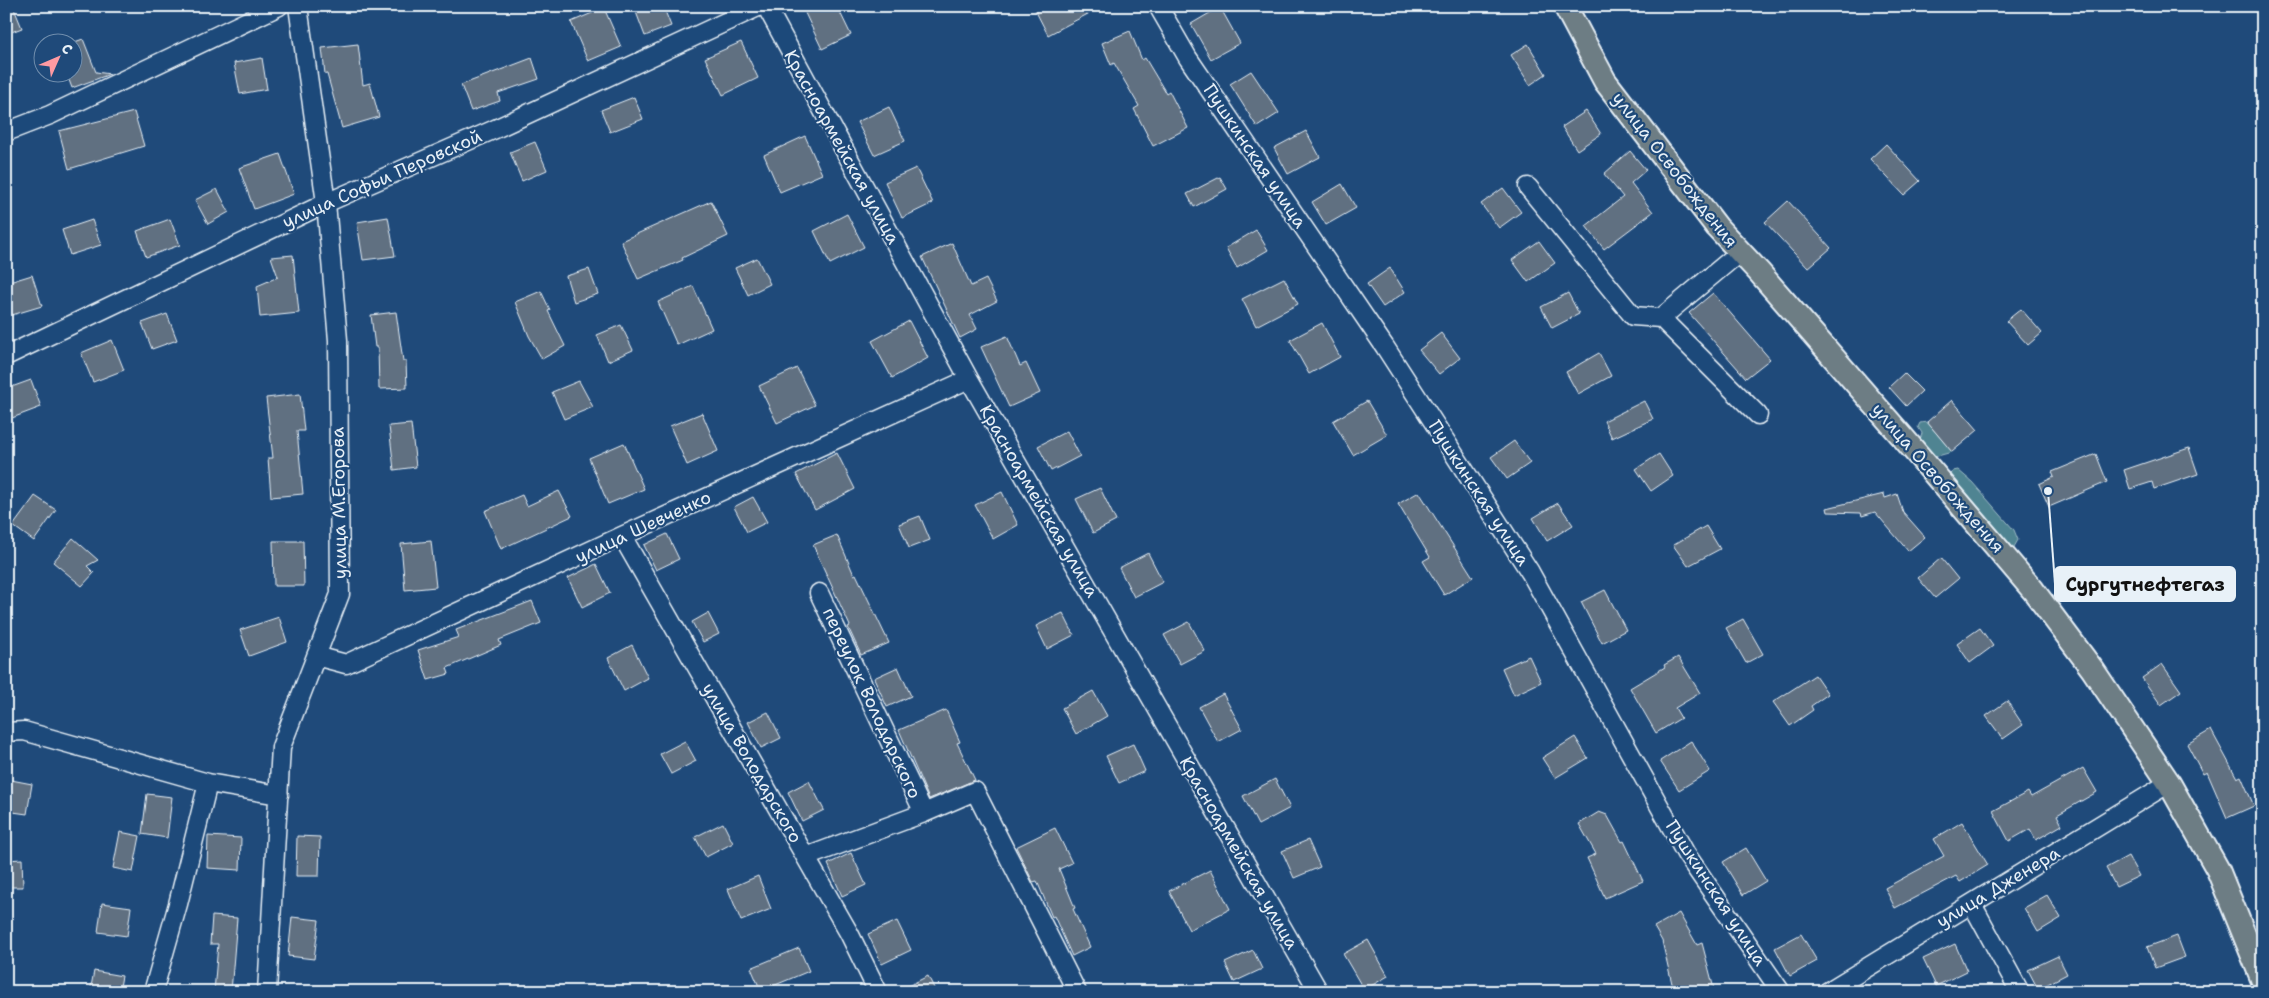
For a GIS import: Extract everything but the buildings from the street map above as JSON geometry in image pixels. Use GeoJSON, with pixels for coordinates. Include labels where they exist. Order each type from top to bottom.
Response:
{"type":"FeatureCollection","features":[{"type":"Feature","properties":{"kind":"main road","name":"улица Освобождения"},"geometry":{"type":"LineString","coordinates":[[1565,6],[1606,81],[1717,227],[1901,435],[2033,590],[2093,670],[2169,783],[2218,870],[2263,982]]}},
{"type":"Feature","properties":{"kind":"street"},"geometry":{"type":"LineString","coordinates":[[6,132],[50,115],[279,6]]}},
{"type":"Feature","properties":{"kind":"street","name":"улица М.Егорова"},"geometry":{"type":"LineString","coordinates":[[267,992],[281,747],[340,594],[338,340],[326,203],[298,6]]}},
{"type":"Feature","properties":{"kind":"street","name":"улица Софьи Перовской"},"geometry":{"type":"LineString","coordinates":[[6,356],[326,203],[493,130],[760,6]]}},
{"type":"Feature","properties":{"kind":"street","name":"Красноармейская улица"},"geometry":{"type":"LineString","coordinates":[[766,6],[969,379],[1318,992]]}},
{"type":"Feature","properties":{"kind":"street","name":"Пушкинская улица"},"geometry":{"type":"LineString","coordinates":[[1158,6],[1188,58],[1385,347],[1530,572],[1686,854],[1781,992]]}},
{"type":"Feature","properties":{"kind":"street"},"geometry":{"type":"LineString","coordinates":[[1528,187],[1633,316],[1661,318],[1758,415]]}},
{"type":"Feature","properties":{"kind":"street"},"geometry":{"type":"LineString","coordinates":[[1661,318],[1740,252]]}},
{"type":"Feature","properties":{"kind":"street","name":"улица Шевченко"},"geometry":{"type":"LineString","coordinates":[[316,656],[346,664],[622,536],[969,379]]}},
{"type":"Feature","properties":{"kind":"street","name":"улица Володарского"},"geometry":{"type":"LineString","coordinates":[[622,536],[849,933],[878,992]]}},
{"type":"Feature","properties":{"kind":"street","name":"переулок Володарского"},"geometry":{"type":"LineString","coordinates":[[820,592],[924,813]]}},
{"type":"Feature","properties":{"kind":"street"},"geometry":{"type":"LineString","coordinates":[[6,732],[24,731],[208,783],[278,794]]}},
{"type":"Feature","properties":{"kind":"street"},"geometry":{"type":"LineString","coordinates":[[153,992],[178,904],[208,783]]}},
{"type":"Feature","properties":{"kind":"street","name":"улица Дженера"},"geometry":{"type":"LineString","coordinates":[[1828,992],[2169,783]]}},
{"type":"Feature","properties":{"kind":"street","name":"переулок Володарского"},"geometry":{"type":"LineString","coordinates":[[806,857],[924,813],[975,791],[1077,992]]}},
{"type":"Feature","properties":{"kind":"street"},"geometry":{"type":"LineString","coordinates":[[1972,904],[2020,992]]}},
{"type":"Feature","properties":{"kind":"green space"},"geometry":{"type":"Polygon","coordinates":[[[1927,422],[1952,452],[1934,457],[1918,438],[1921,437],[1922,433],[1918,427],[1920,423],[1927,422]]]}},
{"type":"Feature","properties":{"kind":"green space"},"geometry":{"type":"Polygon","coordinates":[[[1958,470],[1972,482],[2014,530],[2018,540],[2014,547],[2007,545],[1949,478],[1953,471],[1958,470]]]}},
{"type":"Feature","properties":{"kind":"place","name":"Сургутнефтегаз"},"geometry":{"type":"Point","coordinates":[2048,491]}}]}
